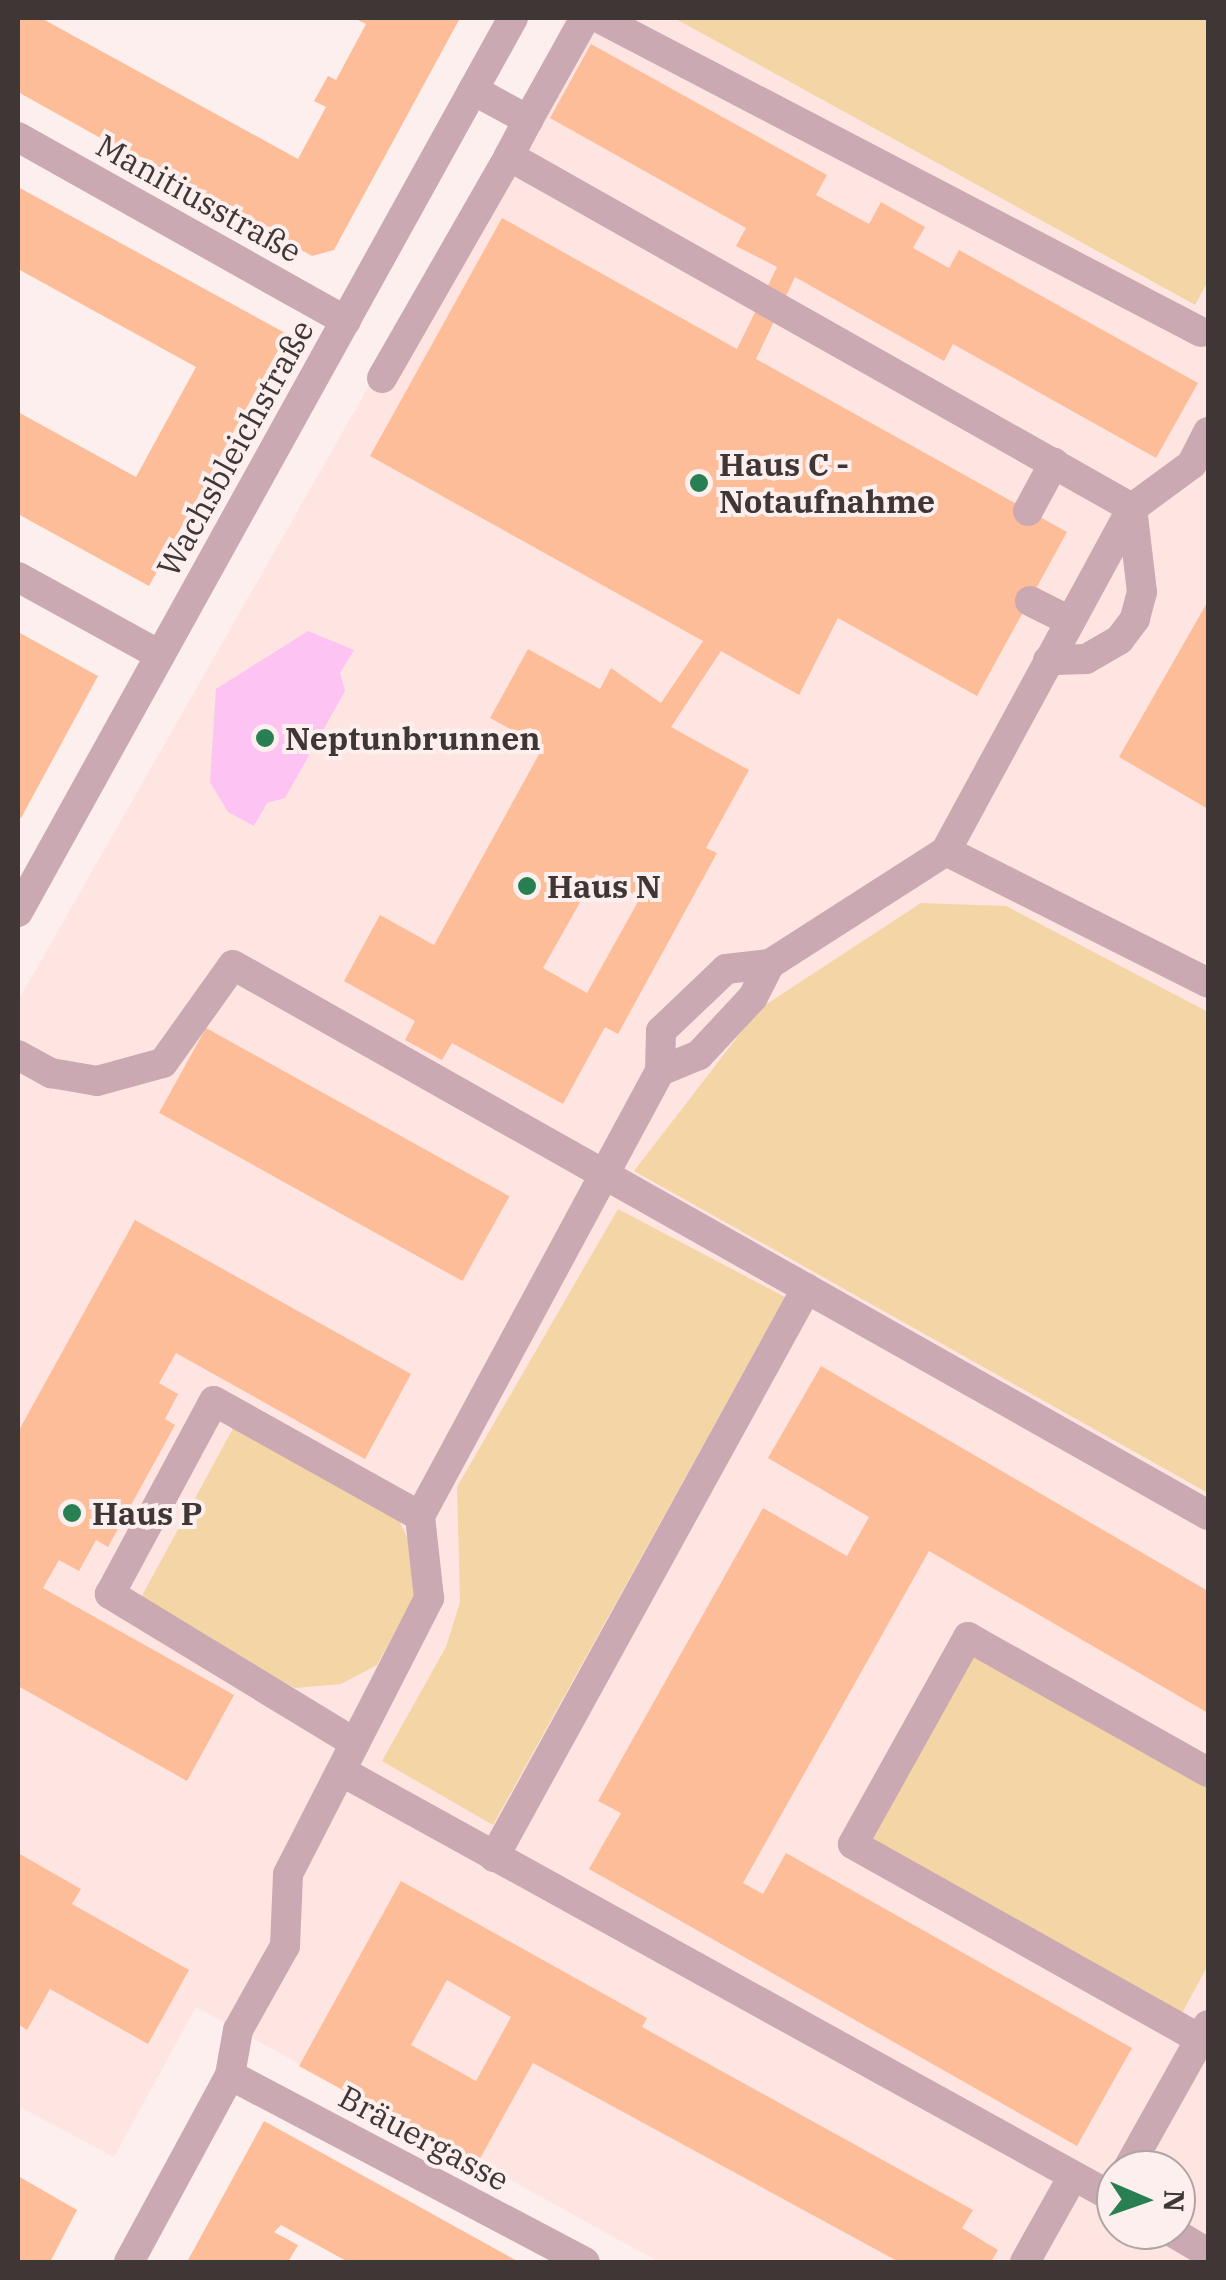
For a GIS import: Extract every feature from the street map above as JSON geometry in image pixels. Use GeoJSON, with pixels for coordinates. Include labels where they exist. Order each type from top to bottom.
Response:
{"type":"FeatureCollection","features":[{"type":"Feature","properties":{"kind":"street","name":"Wachsbleichstraße"},"geometry":{"type":"LineString","coordinates":[[18,912],[513,18]]}},
{"type":"Feature","properties":{"kind":"street"},"geometry":{"type":"LineString","coordinates":[[382,378],[584,18]]}},
{"type":"Feature","properties":{"kind":"street"},"geometry":{"type":"LineString","coordinates":[[599,18],[1206,331]]}},
{"type":"Feature","properties":{"kind":"street"},"geometry":{"type":"LineString","coordinates":[[473,90],[528,120]]}},
{"type":"Feature","properties":{"kind":"street","name":"Manitiusstraße"},"geometry":{"type":"LineString","coordinates":[[18,137],[346,321]]}},
{"type":"Feature","properties":{"kind":"street"},"geometry":{"type":"LineString","coordinates":[[509,156],[1132,508]]}},
{"type":"Feature","properties":{"kind":"street"},"geometry":{"type":"LineString","coordinates":[[129,2262],[230,2076],[238,2030],[285,1946],[288,1874],[430,1598],[420,1516],[599,1176],[660,1071],[661,1031],[726,969],[770,964],[946,851],[1132,508],[1200,469],[1208,432]]}},
{"type":"Feature","properties":{"kind":"street"},"geometry":{"type":"LineString","coordinates":[[1028,510],[1054,463]]}},
{"type":"Feature","properties":{"kind":"street"},"geometry":{"type":"LineString","coordinates":[[1048,660],[1086,659],[1119,640],[1135,618],[1142,592],[1132,508]]}},
{"type":"Feature","properties":{"kind":"street"},"geometry":{"type":"LineString","coordinates":[[18,577],[160,655]]}},
{"type":"Feature","properties":{"kind":"street"},"geometry":{"type":"LineString","coordinates":[[1030,600],[1070,621]]}},
{"type":"Feature","properties":{"kind":"street"},"geometry":{"type":"LineString","coordinates":[[946,851],[1208,983]]}},
{"type":"Feature","properties":{"kind":"street"},"geometry":{"type":"LineString","coordinates":[[18,1055],[50,1073],[97,1081],[163,1064],[233,964],[599,1176],[807,1288],[1208,1516]]}},
{"type":"Feature","properties":{"kind":"street"},"geometry":{"type":"LineString","coordinates":[[660,1071],[700,1055],[753,997],[770,964]]}},
{"type":"Feature","properties":{"kind":"street"},"geometry":{"type":"LineString","coordinates":[[494,1856],[807,1288]]}},
{"type":"Feature","properties":{"kind":"street"},"geometry":{"type":"LineString","coordinates":[[355,1743],[110,1594],[214,1400],[420,1516]]}},
{"type":"Feature","properties":{"kind":"street"},"geometry":{"type":"LineString","coordinates":[[1138,2150],[1204,2032],[852,1844],[968,1638],[1208,1772]]}},
{"type":"Feature","properties":{"kind":"street"},"geometry":{"type":"LineString","coordinates":[[341,1771],[1096,2186]]}},
{"type":"Feature","properties":{"kind":"street","name":"Bräuergasse"},"geometry":{"type":"LineString","coordinates":[[230,2076],[585,2262]]}},
{"type":"Feature","properties":{"kind":"street"},"geometry":{"type":"LineString","coordinates":[[1025,2262],[1074,2176]]}},
{"type":"Feature","properties":{"kind":"shaded area"},"geometry":{"type":"Polygon","coordinates":[[[565,18],[674,18],[1194,305],[1208,281],[1208,2262],[659,2262],[196,2007],[114,2157],[18,2106],[18,1001],[516,128],[565,18]]]}},
{"type":"Feature","properties":{"kind":"shaded area"},"geometry":{"type":"Polygon","coordinates":[[[674,18],[1208,18],[1208,281],[1195,305],[674,18]]]}},
{"type":"Feature","properties":{"kind":"shaded area","name":"Neptunbrunnen"},"geometry":{"type":"Polygon","coordinates":[[[308,631],[354,650],[340,673],[345,691],[285,798],[267,803],[254,826],[228,812],[210,782],[216,689],[308,631]]]}},
{"type":"Feature","properties":{"kind":"shaded area"},"geometry":{"type":"Polygon","coordinates":[[[921,903],[1006,906],[1208,1012],[1208,1493],[634,1171],[759,1009],[921,903]]]}},
{"type":"Feature","properties":{"kind":"shaded area"},"geometry":{"type":"Polygon","coordinates":[[[618,1209],[785,1297],[493,1825],[382,1761],[446,1647],[460,1602],[457,1487],[618,1209]]]}},
{"type":"Feature","properties":{"kind":"shaded area"},"geometry":{"type":"Polygon","coordinates":[[[236,1423],[393,1507],[413,1550],[418,1590],[377,1665],[341,1684],[295,1688],[138,1603],[236,1423]]]}},
{"type":"Feature","properties":{"kind":"shaded area"},"geometry":{"type":"Polygon","coordinates":[[[973,1653],[1208,1786],[1208,1965],[1181,2015],[868,1839],[973,1653]]]}},
{"type":"Feature","properties":{"kind":"building"},"geometry":{"type":"Polygon","coordinates":[[[18,18],[41,18],[298,159],[326,107],[314,101],[328,76],[336,80],[366,24],[354,18],[460,18],[334,250],[312,256],[18,92],[18,18]]]}},
{"type":"Feature","properties":{"kind":"building"},"geometry":{"type":"Polygon","coordinates":[[[591,44],[827,175],[816,195],[869,224],[881,202],[925,227],[913,248],[949,268],[959,250],[1198,383],[1156,458],[953,344],[944,361],[795,277],[756,359],[1067,532],[977,696],[838,618],[799,695],[721,651],[671,727],[749,770],[706,848],[717,853],[618,1034],[605,1027],[563,1104],[452,1043],[442,1060],[405,1040],[415,1021],[344,981],[380,915],[434,945],[543,747],[490,718],[528,649],[600,689],[611,668],[661,703],[703,641],[370,456],[502,218],[737,349],[777,267],[736,246],[746,228],[550,118],[591,44]],[[596,874],[543,968],[587,993],[640,898],[596,874]]]}},
{"type":"Feature","properties":{"kind":"building"},"geometry":{"type":"Polygon","coordinates":[[[18,187],[287,334],[149,586],[18,514],[18,412],[136,477],[196,367],[18,269],[18,187]]]}},
{"type":"Feature","properties":{"kind":"building"},"geometry":{"type":"Polygon","coordinates":[[[1208,601],[1208,809],[1119,757],[1208,601]]]}},
{"type":"Feature","properties":{"kind":"building"},"geometry":{"type":"Polygon","coordinates":[[[18,632],[98,676],[21,818],[18,816],[18,632]]]}},
{"type":"Feature","properties":{"kind":"building"},"geometry":{"type":"Polygon","coordinates":[[[206,1028],[509,1196],[462,1281],[159,1113],[206,1028]]]}},
{"type":"Feature","properties":{"kind":"building","name":"Haus P"},"geometry":{"type":"Polygon","coordinates":[[[135,1220],[411,1374],[365,1459],[176,1353],[159,1383],[178,1394],[165,1419],[175,1425],[108,1547],[96,1540],[79,1571],[59,1560],[43,1588],[234,1695],[187,1781],[18,1686],[18,1432],[135,1220]]]}},
{"type":"Feature","properties":{"kind":"building"},"geometry":{"type":"Polygon","coordinates":[[[821,1366],[1208,1591],[1208,1713],[929,1551],[743,1883],[763,1894],[786,1853],[1132,2048],[1077,2146],[589,1869],[621,1813],[598,1801],[763,1508],[847,1556],[869,1517],[768,1458],[821,1366]]]}},
{"type":"Feature","properties":{"kind":"building"},"geometry":{"type":"Polygon","coordinates":[[[18,1853],[81,1889],[72,1904],[189,1970],[148,2044],[50,1989],[27,2030],[18,2024],[18,1853]]]}},
{"type":"Feature","properties":{"kind":"building"},"geometry":{"type":"Polygon","coordinates":[[[401,1881],[647,2018],[642,2027],[973,2210],[962,2228],[998,2250],[991,2262],[899,2262],[533,2063],[477,2164],[299,2066],[401,1881]],[[447,1980],[411,2045],[476,2081],[511,2017],[447,1980]]]}},
{"type":"Feature","properties":{"kind":"building"},"geometry":{"type":"Polygon","coordinates":[[[264,2121],[519,2262],[348,2262],[281,2225],[274,2232],[298,2245],[288,2262],[187,2262],[264,2121]]]}},
{"type":"Feature","properties":{"kind":"building"},"geometry":{"type":"Polygon","coordinates":[[[18,2176],[77,2210],[50,2262],[18,2262],[18,2176]]]}},
{"type":"Feature","properties":{"kind":"place","name":"Haus C - Notaufnahme"},"geometry":{"type":"Point","coordinates":[699,483]}},
{"type":"Feature","properties":{"kind":"place","name":"Neptunbrunnen"},"geometry":{"type":"Point","coordinates":[265,738]}},
{"type":"Feature","properties":{"kind":"place","name":"Haus N"},"geometry":{"type":"Point","coordinates":[527,886]}},
{"type":"Feature","properties":{"kind":"place","name":"Haus P"},"geometry":{"type":"Point","coordinates":[72,1513]}}]}
